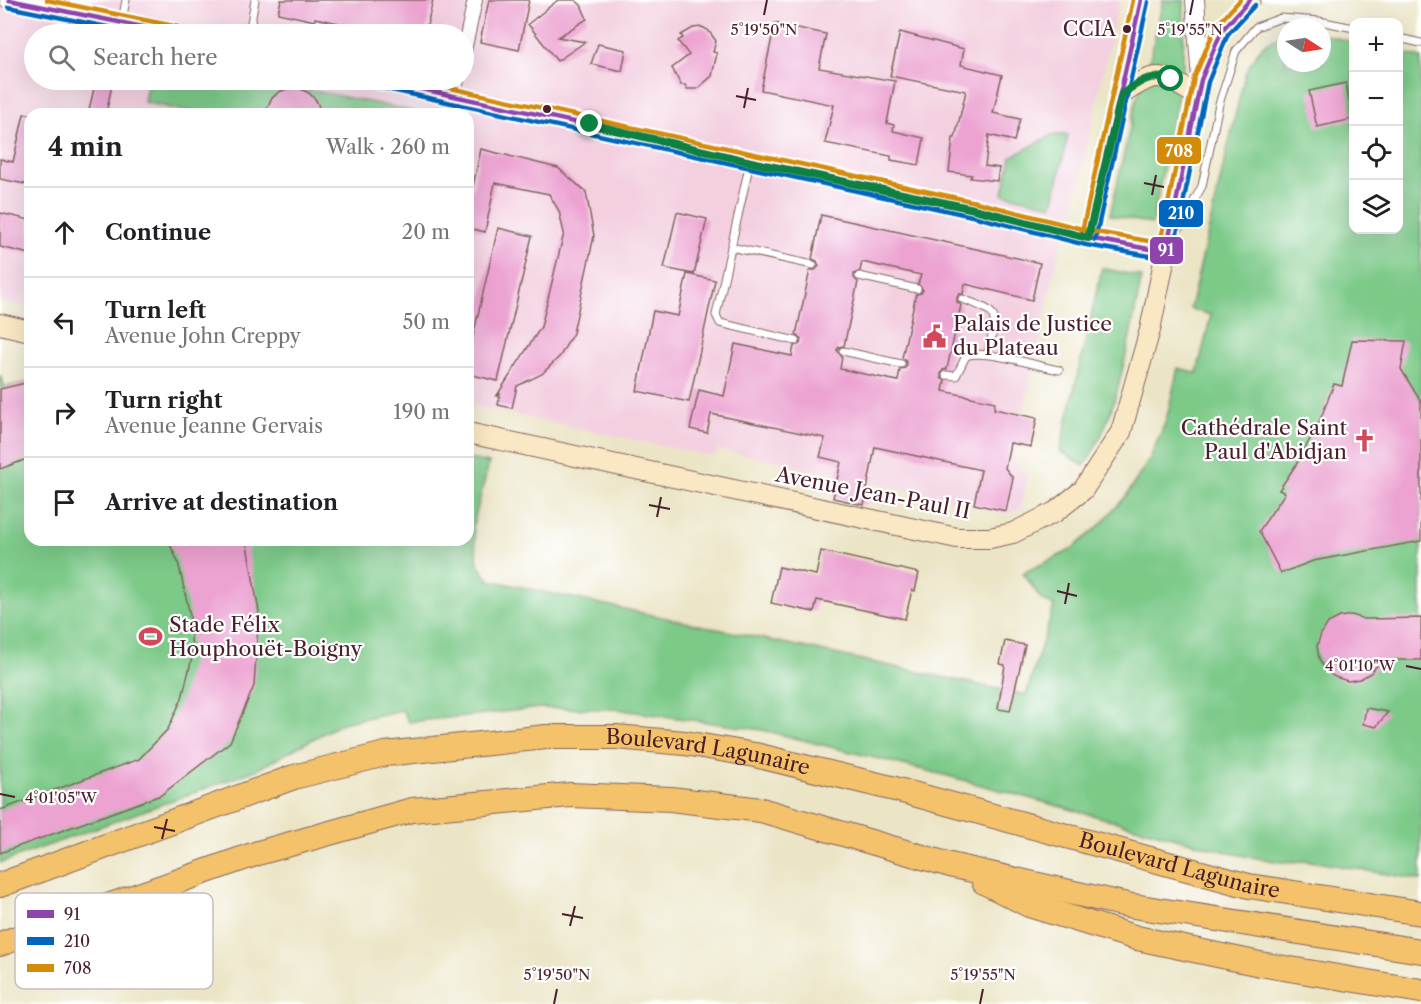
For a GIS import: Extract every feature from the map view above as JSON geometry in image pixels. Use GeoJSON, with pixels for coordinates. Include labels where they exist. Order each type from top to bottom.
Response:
{"type":"FeatureCollection","features":[{"type":"Feature","properties":{"kind":"highway","name":"Boulevard Lagunaire"},"geometry":{"type":"LineString","coordinates":[[0,885],[294,777],[385,754],[546,736],[616,737],[685,743],[755,755],[916,795],[1249,886],[1421,913]]}},
{"type":"Feature","properties":{"kind":"highway","name":"Boulevard Lagunaire"},"geometry":{"type":"LineString","coordinates":[[145,893],[258,853],[412,810],[570,795],[671,799],[761,810],[950,865],[1127,905],[1421,951]]}},
{"type":"Feature","properties":{"kind":"highway"},"geometry":{"type":"LineString","coordinates":[[950,865],[1029,905],[1137,938],[1260,964],[1421,991]]}},
{"type":"Feature","properties":{"kind":"highway","name":"Boulevard Lagunaire"},"geometry":{"type":"LineString","coordinates":[[0,944],[15,939]]}},
{"type":"Feature","properties":{"kind":"main road","name":"Avenue Jean-Paul II"},"geometry":{"type":"LineString","coordinates":[[474,434],[957,538],[990,538],[1013,533],[1055,512],[1083,490],[1121,432],[1150,330],[1200,88],[1222,30],[1250,0]]}},
{"type":"Feature","properties":{"kind":"main road"},"geometry":{"type":"LineString","coordinates":[[1122,94],[1144,79],[1158,76],[1200,88]]}},
{"type":"Feature","properties":{"kind":"main road"},"geometry":{"type":"LineString","coordinates":[[0,324],[24,330]]}},
{"type":"Feature","properties":{"kind":"street"},"geometry":{"type":"LineString","coordinates":[[9,0],[127,24]]}},
{"type":"Feature","properties":{"kind":"street"},"geometry":{"type":"LineString","coordinates":[[470,24],[475,0]]}},
{"type":"Feature","properties":{"kind":"street"},"geometry":{"type":"LineString","coordinates":[[1088,238],[1122,94],[1141,0]]}},
{"type":"Feature","properties":{"kind":"street","name":"Avenue Jean-Paul II"},"geometry":{"type":"LineString","coordinates":[[1195,0],[1200,88]]}},
{"type":"Feature","properties":{"kind":"street"},"geometry":{"type":"LineString","coordinates":[[424,90],[590,124],[750,162],[974,209],[1088,238],[1166,252]]}},
{"type":"Feature","properties":{"kind":"lane"},"geometry":{"type":"LineString","coordinates":[[122,23],[126,0]]}},
{"type":"Feature","properties":{"kind":"lane"},"geometry":{"type":"LineString","coordinates":[[251,24],[255,0]]}},
{"type":"Feature","properties":{"kind":"lane"},"geometry":{"type":"LineString","coordinates":[[1166,252],[1202,186],[1219,104],[1236,51],[1256,27],[1281,18],[1320,21],[1349,27]]}},
{"type":"Feature","properties":{"kind":"lane"},"geometry":{"type":"LineString","coordinates":[[1403,39],[1421,43]]}},
{"type":"Feature","properties":{"kind":"lane"},"geometry":{"type":"LineString","coordinates":[[750,162],[716,315],[717,320],[720,323],[796,341]]}},
{"type":"Feature","properties":{"kind":"lane"},"geometry":{"type":"LineString","coordinates":[[731,247],[813,265]]}},
{"type":"Feature","properties":{"kind":"lane"},"geometry":{"type":"LineString","coordinates":[[859,276],[917,289]]}},
{"type":"Feature","properties":{"kind":"lane"},"geometry":{"type":"LineString","coordinates":[[962,299],[987,308],[993,314],[995,322],[988,353]]}},
{"type":"Feature","properties":{"kind":"lane"},"geometry":{"type":"LineString","coordinates":[[843,351],[901,364]]}},
{"type":"Feature","properties":{"kind":"lane"},"geometry":{"type":"LineString","coordinates":[[946,375],[956,376],[970,354],[988,353],[1059,370]]}},
{"type":"Feature","properties":{"kind":"shaded area"},"geometry":{"type":"Polygon","coordinates":[[[0,0],[1119,0],[1075,201],[1058,256],[1014,458],[1027,477],[1021,508],[1008,514],[874,482],[869,506],[833,498],[838,475],[717,449],[715,457],[474,406],[474,108],[24,108],[24,307],[0,301],[0,0]]]}},
{"type":"Feature","properties":{"kind":"green space"},"geometry":{"type":"Polygon","coordinates":[[[1163,0],[1184,0],[1183,71],[1152,224],[1110,215],[1136,101],[1149,63],[1163,0]]]}},
{"type":"Feature","properties":{"kind":"green space"},"geometry":{"type":"Polygon","coordinates":[[[1331,36],[1349,41],[1349,234],[1403,234],[1403,53],[1421,58],[1421,880],[1311,861],[1280,862],[1235,854],[948,776],[762,730],[615,709],[540,708],[409,722],[402,710],[342,723],[256,770],[0,863],[0,375],[5,387],[24,383],[24,546],[474,546],[474,533],[478,564],[489,580],[1026,695],[1054,606],[1041,599],[1023,573],[1069,551],[1098,527],[1126,496],[1149,460],[1166,421],[1178,368],[1197,373],[1211,315],[1190,309],[1245,74],[1260,49],[1277,37],[1277,72],[1331,72],[1331,36]]]}},
{"type":"Feature","properties":{"kind":"green space"},"geometry":{"type":"Polygon","coordinates":[[[146,90],[297,90],[274,108],[170,108],[144,102],[146,90]]]}},
{"type":"Feature","properties":{"kind":"green space"},"geometry":{"type":"Polygon","coordinates":[[[303,90],[399,108],[318,108],[308,93],[303,90]]]}},
{"type":"Feature","properties":{"kind":"green space"},"geometry":{"type":"Polygon","coordinates":[[[1052,135],[1068,135],[1053,205],[1003,194],[1011,157],[1052,135]]]}},
{"type":"Feature","properties":{"kind":"green space"},"geometry":{"type":"Polygon","coordinates":[[[1102,268],[1142,277],[1114,400],[1096,445],[1084,466],[1060,451],[1102,268]]]}},
{"type":"Feature","properties":{"kind":"green space"},"geometry":{"type":"Polygon","coordinates":[[[474,460],[489,463],[474,521],[474,460]]]}},
{"type":"Feature","properties":{"kind":"building"},"geometry":{"type":"Polygon","coordinates":[[[281,0],[433,0],[427,24],[343,24],[278,13],[281,0]]]}},
{"type":"Feature","properties":{"kind":"building"},"geometry":{"type":"Polygon","coordinates":[[[489,0],[529,0],[519,50],[480,42],[489,0]]]}},
{"type":"Feature","properties":{"kind":"building"},"geometry":{"type":"Polygon","coordinates":[[[558,0],[575,0],[581,5],[587,19],[558,37],[585,42],[557,61],[528,24],[558,0]]]}},
{"type":"Feature","properties":{"kind":"building"},"geometry":{"type":"Polygon","coordinates":[[[775,23],[826,34],[819,68],[895,81],[887,123],[894,125],[893,131],[924,138],[919,165],[891,160],[891,156],[825,143],[834,105],[761,90],[775,23]]]}},
{"type":"Feature","properties":{"kind":"building"},"geometry":{"type":"Polygon","coordinates":[[[702,27],[708,30],[716,41],[713,52],[717,53],[712,76],[697,89],[687,89],[685,85],[681,85],[672,68],[689,55],[678,41],[683,38],[681,35],[693,28],[702,27]]]}},
{"type":"Feature","properties":{"kind":"building"},"geometry":{"type":"Polygon","coordinates":[[[900,32],[964,49],[961,65],[1002,75],[993,113],[1020,119],[1014,141],[989,135],[985,166],[999,168],[997,181],[970,178],[972,175],[949,172],[953,138],[955,138],[966,91],[890,76],[900,32]]]}},
{"type":"Feature","properties":{"kind":"building"},"geometry":{"type":"Polygon","coordinates":[[[598,44],[626,50],[622,71],[591,64],[598,44]]]}},
{"type":"Feature","properties":{"kind":"building"},"geometry":{"type":"Polygon","coordinates":[[[1346,83],[1349,120],[1317,127],[1309,91],[1346,83]]]}},
{"type":"Feature","properties":{"kind":"building"},"geometry":{"type":"Polygon","coordinates":[[[94,90],[111,90],[107,108],[89,108],[94,90]]]}},
{"type":"Feature","properties":{"kind":"building"},"geometry":{"type":"Polygon","coordinates":[[[303,90],[316,100],[319,108],[267,108],[271,99],[279,92],[303,90]]]}},
{"type":"Feature","properties":{"kind":"building"},"geometry":{"type":"Polygon","coordinates":[[[24,114],[24,184],[0,179],[0,159],[13,162],[24,114]]]}},
{"type":"Feature","properties":{"kind":"building"},"geometry":{"type":"Polygon","coordinates":[[[481,149],[558,168],[586,192],[594,236],[573,333],[560,356],[542,374],[517,386],[512,408],[498,405],[500,394],[496,397],[541,327],[564,233],[559,211],[549,194],[495,183],[485,232],[474,229],[474,182],[481,149]]]}},
{"type":"Feature","properties":{"kind":"building"},"geometry":{"type":"Polygon","coordinates":[[[677,212],[707,219],[694,274],[664,268],[677,212]]]}},
{"type":"Feature","properties":{"kind":"building"},"geometry":{"type":"Polygon","coordinates":[[[0,213],[24,219],[24,253],[0,247],[0,213]]]}},
{"type":"Feature","properties":{"kind":"building"},"geometry":{"type":"Polygon","coordinates":[[[821,215],[1040,263],[1032,300],[965,284],[963,294],[959,294],[957,298],[957,302],[961,305],[947,369],[941,374],[941,378],[945,380],[943,391],[995,402],[994,409],[1037,418],[1031,447],[1010,443],[1005,468],[1013,478],[1006,511],[974,504],[981,470],[875,447],[864,505],[833,498],[841,462],[820,457],[825,438],[711,414],[707,433],[690,429],[699,390],[724,396],[735,344],[792,356],[794,346],[800,344],[801,339],[796,335],[810,270],[815,270],[819,266],[817,261],[812,259],[821,215]],[[862,262],[860,271],[854,274],[858,282],[844,346],[837,350],[842,357],[840,369],[898,381],[900,369],[907,365],[902,358],[916,294],[923,290],[918,284],[921,275],[862,262]]]}},
{"type":"Feature","properties":{"kind":"building"},"geometry":{"type":"Polygon","coordinates":[[[498,228],[532,236],[498,381],[474,375],[474,332],[498,228]]]}},
{"type":"Feature","properties":{"kind":"building"},"geometry":{"type":"Polygon","coordinates":[[[687,274],[715,280],[689,402],[637,391],[653,311],[678,316],[687,274]]]}},
{"type":"Feature","properties":{"kind":"building","name":"Cathédrale Saint Paul d'Abidjan"},"geometry":{"type":"Polygon","coordinates":[[[1352,340],[1406,341],[1401,369],[1421,402],[1421,541],[1313,561],[1281,573],[1259,531],[1285,493],[1279,490],[1299,460],[1320,420],[1334,384],[1342,386],[1352,340]]]}},
{"type":"Feature","properties":{"kind":"building"},"geometry":{"type":"Polygon","coordinates":[[[24,383],[24,460],[0,469],[0,389],[24,383]]]}},
{"type":"Feature","properties":{"kind":"building"},"geometry":{"type":"Polygon","coordinates":[[[171,546],[247,546],[259,612],[254,686],[230,742],[161,795],[0,853],[0,810],[139,759],[168,729],[182,698],[192,658],[190,615],[178,562],[171,546]]]}},
{"type":"Feature","properties":{"kind":"building"},"geometry":{"type":"Polygon","coordinates":[[[821,551],[919,573],[905,619],[817,600],[814,612],[771,603],[779,567],[816,575],[821,551]]]}},
{"type":"Feature","properties":{"kind":"building"},"geometry":{"type":"Polygon","coordinates":[[[1352,615],[1364,619],[1421,618],[1421,660],[1390,660],[1379,663],[1371,673],[1360,679],[1348,681],[1335,677],[1325,670],[1319,658],[1317,646],[1328,623],[1340,617],[1352,615]]]}},
{"type":"Feature","properties":{"kind":"building"},"geometry":{"type":"Polygon","coordinates":[[[1005,641],[1025,645],[1010,711],[998,709],[1005,665],[1000,664],[1005,641]]]}},
{"type":"Feature","properties":{"kind":"building"},"geometry":{"type":"Polygon","coordinates":[[[1366,708],[1388,712],[1376,727],[1363,724],[1366,708]]]}},
{"type":"Feature","properties":{"kind":"transit line","name":"91"},"geometry":{"type":"LineString","coordinates":[[9,0],[128,24]]}},
{"type":"Feature","properties":{"kind":"transit line","name":"708"},"geometry":{"type":"LineString","coordinates":[[47,0],[164,24]]}},
{"type":"Feature","properties":{"kind":"transit line","name":"708"},"geometry":{"type":"LineString","coordinates":[[1081,236],[1133,0]]}},
{"type":"Feature","properties":{"kind":"transit line","name":"91"},"geometry":{"type":"LineString","coordinates":[[1088,238],[1141,0]]}},
{"type":"Feature","properties":{"kind":"transit line","name":"708"},"geometry":{"type":"LineString","coordinates":[[459,90],[976,202],[1090,231],[1160,243],[1194,78],[1216,26],[1240,0]]}},
{"type":"Feature","properties":{"kind":"transit line","name":"91"},"geometry":{"type":"LineString","coordinates":[[426,90],[974,209],[1088,238],[1166,252],[1201,80],[1222,30],[1250,0]]}},
{"type":"Feature","properties":{"kind":"transit line","name":"210"},"geometry":{"type":"LineString","coordinates":[[1095,240],[1148,2]]}},
{"type":"Feature","properties":{"kind":"transit line","name":"210"},"geometry":{"type":"LineString","coordinates":[[392,90],[972,216],[1086,245],[1167,259],[1173,253],[1208,82],[1228,34],[1255,5]]}},
{"type":"Feature","properties":{"kind":"transit line","name":"210"},"geometry":{"type":"LineString","coordinates":[[8,7],[92,24]]}},
{"type":"Feature","properties":{"kind":"place","name":"CCIA"},"geometry":{"type":"Point","coordinates":[1127,29]}},
{"type":"Feature","properties":{"kind":"place","name":"Palais de Justice du Plateau"},"geometry":{"type":"Point","coordinates":[935,336]}},
{"type":"Feature","properties":{"kind":"place","name":"Cathédrale Saint Paul d'Abidjan"},"geometry":{"type":"Point","coordinates":[1365,440]}},
{"type":"Feature","properties":{"kind":"place","name":"Stade Félix Houphouët-Boigny"},"geometry":{"type":"Point","coordinates":[151,637]}},
{"type":"Feature","properties":{"kind":"route"},"geometry":{"type":"LineString","coordinates":[[590,124],[750,162],[974,209],[1088,238],[1122,94],[1144,79],[1158,76],[1171,79]]}}]}
